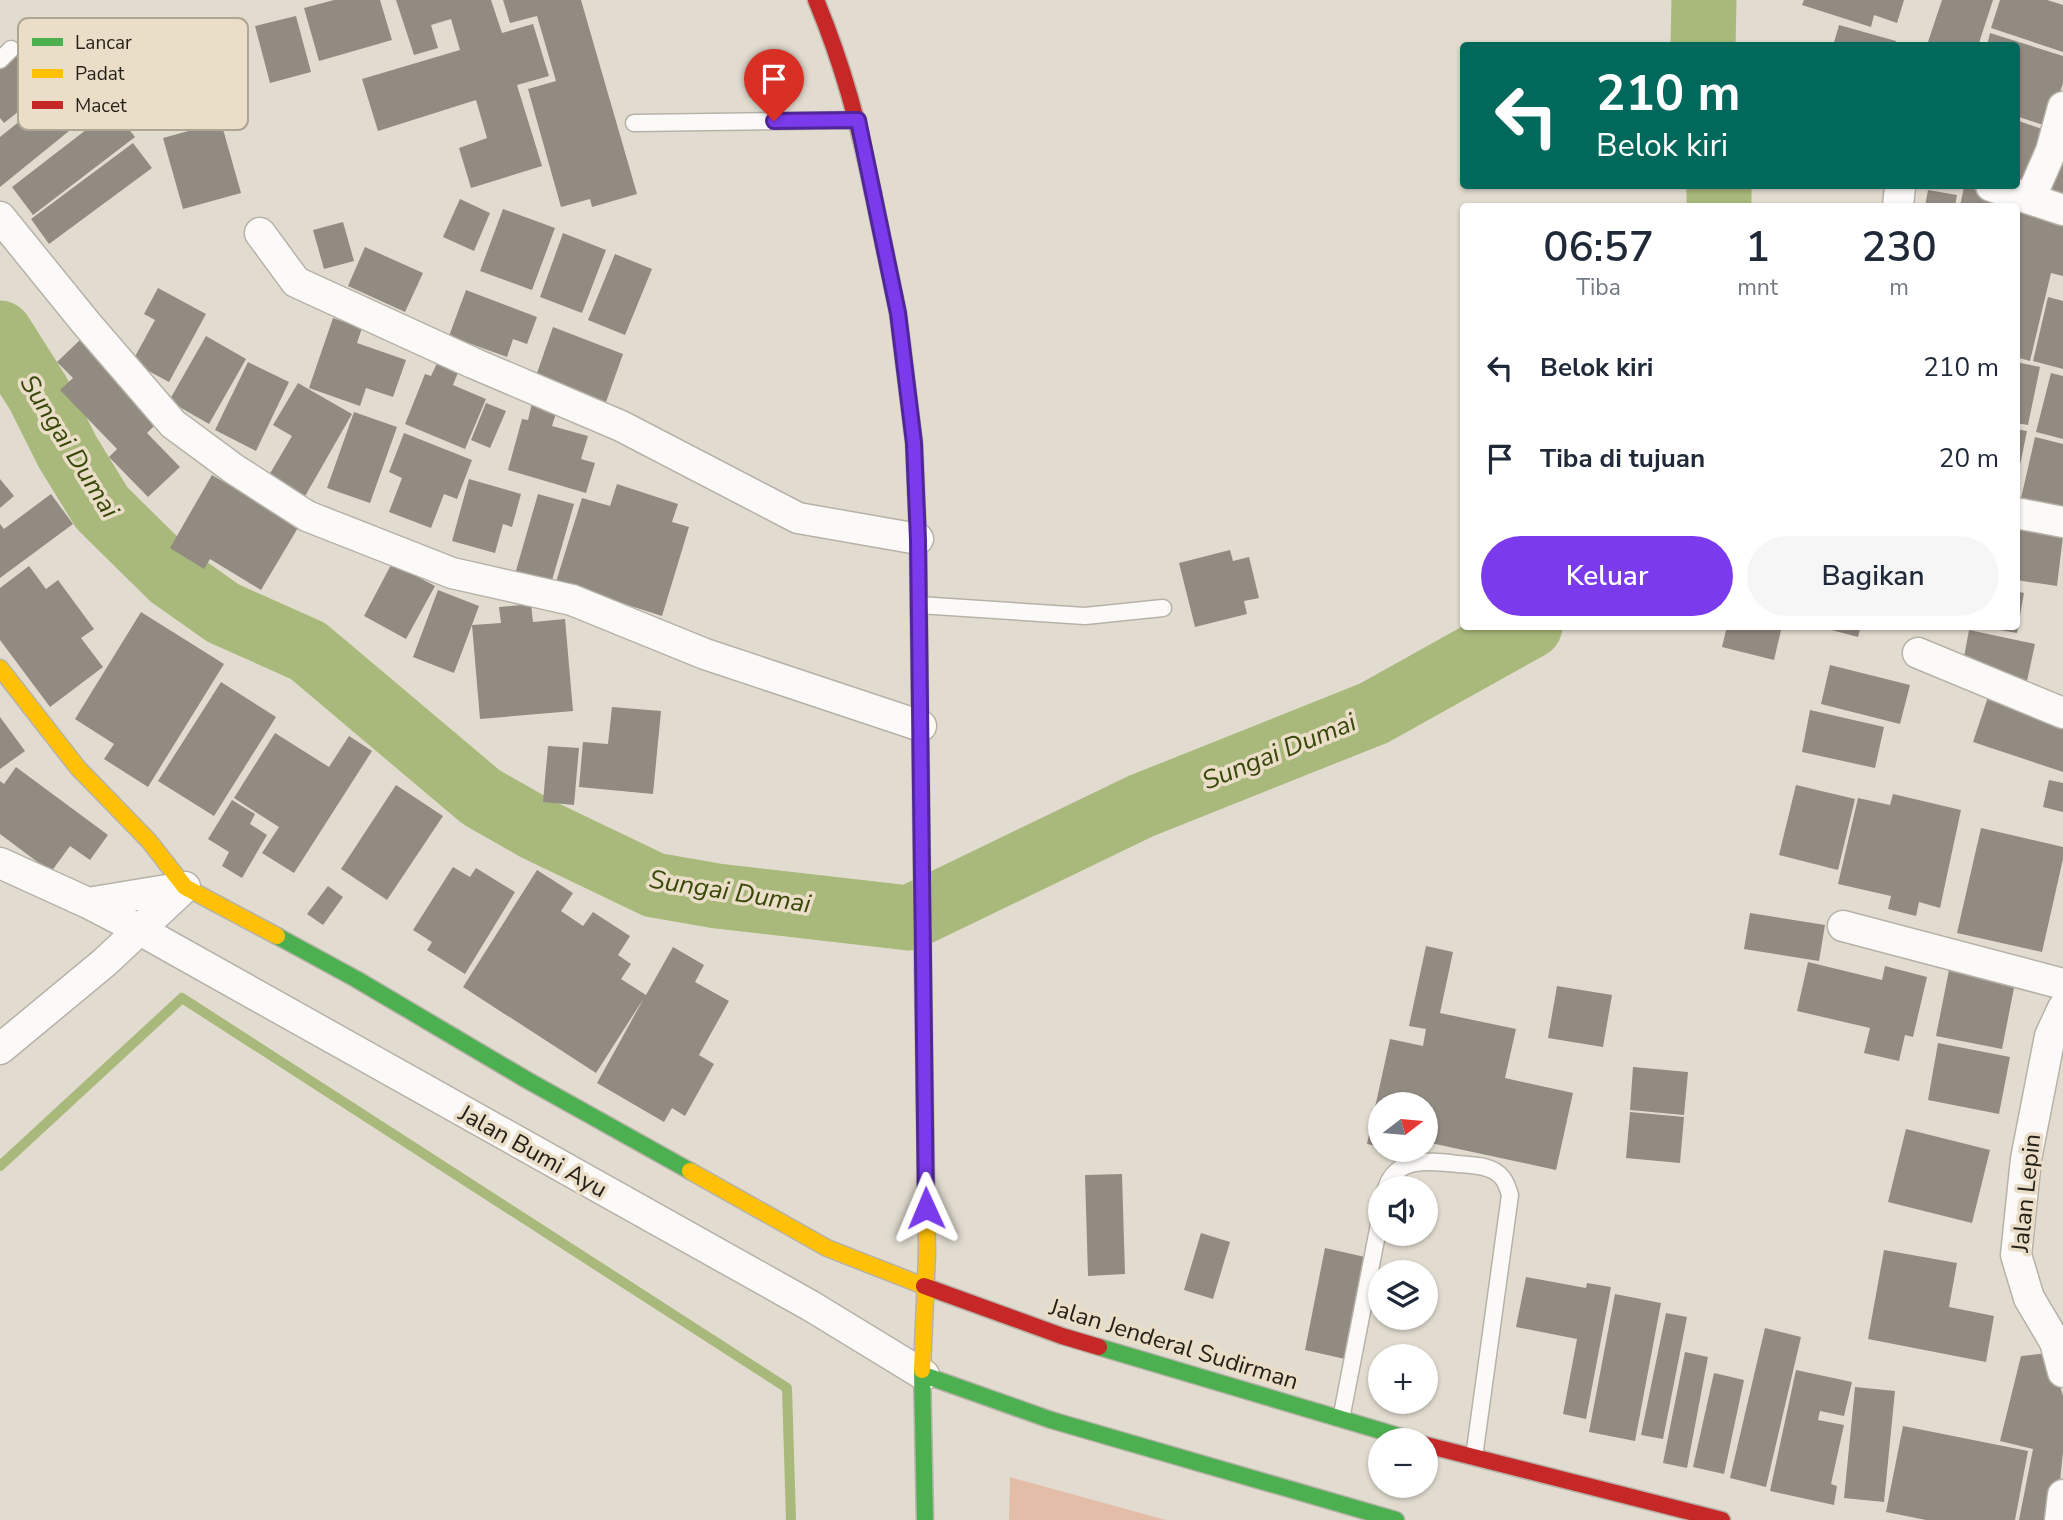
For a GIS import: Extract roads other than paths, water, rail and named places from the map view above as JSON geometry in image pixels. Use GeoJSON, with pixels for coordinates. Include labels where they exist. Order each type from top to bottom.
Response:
{"type":"FeatureCollection","features":[{"type":"Feature","properties":{"kind":"main road"},"geometry":{"type":"LineString","coordinates":[[816,0],[858,120],[898,313],[914,443],[921,726],[927,1253],[924,1286],[925,1520]]}},
{"type":"Feature","properties":{"kind":"main road"},"geometry":{"type":"LineString","coordinates":[[0,668],[78,768],[149,841],[185,887],[356,979],[527,1080],[827,1248],[924,1286]]}},
{"type":"Feature","properties":{"kind":"main road","name":"Jalan Jenderal Sudirman"},"geometry":{"type":"LineString","coordinates":[[924,1286],[1062,1336],[1371,1428]]}},
{"type":"Feature","properties":{"kind":"main road"},"geometry":{"type":"LineString","coordinates":[[924,1375],[1051,1420],[1396,1520]]}},
{"type":"Feature","properties":{"kind":"main road"},"geometry":{"type":"LineString","coordinates":[[1438,1447],[1722,1520]]}},
{"type":"Feature","properties":{"kind":"street"},"geometry":{"type":"LineString","coordinates":[[2030,199],[2051,150],[2063,107]]}},
{"type":"Feature","properties":{"kind":"street"},"geometry":{"type":"LineString","coordinates":[[2001,189],[2063,210]]}},
{"type":"Feature","properties":{"kind":"street"},"geometry":{"type":"LineString","coordinates":[[0,217],[173,424],[234,469],[307,516],[452,573],[572,600],[705,654],[921,726]]}},
{"type":"Feature","properties":{"kind":"street"},"geometry":{"type":"LineString","coordinates":[[260,233],[296,282],[473,363],[621,426],[798,518],[918,540]]}},
{"type":"Feature","properties":{"kind":"street"},"geometry":{"type":"LineString","coordinates":[[2020,514],[2063,522]]}},
{"type":"Feature","properties":{"kind":"street"},"geometry":{"type":"LineString","coordinates":[[1918,653],[2063,713]]}},
{"type":"Feature","properties":{"kind":"street","name":"Jalan Bumi Ayu"},"geometry":{"type":"LineString","coordinates":[[0,863],[140,930],[811,1306],[924,1375]]}},
{"type":"Feature","properties":{"kind":"street"},"geometry":{"type":"LineString","coordinates":[[88,903],[185,887]]}},
{"type":"Feature","properties":{"kind":"street"},"geometry":{"type":"LineString","coordinates":[[0,1049],[140,930],[185,887]]}},
{"type":"Feature","properties":{"kind":"street"},"geometry":{"type":"LineString","coordinates":[[1843,926],[2063,984]]}},
{"type":"Feature","properties":{"kind":"street","name":"Jalan Lepin"},"geometry":{"type":"LineString","coordinates":[[2063,1008],[2050,1036],[2026,1159],[2016,1255],[2029,1298],[2054,1342],[2063,1372]]}},
{"type":"Feature","properties":{"kind":"street"},"geometry":{"type":"LineString","coordinates":[[2060,1520],[2063,1494]]}},
{"type":"Feature","properties":{"kind":"lane"},"geometry":{"type":"LineString","coordinates":[[634,123],[858,120]]}},
{"type":"Feature","properties":{"kind":"lane"},"geometry":{"type":"LineString","coordinates":[[919,605],[1085,615],[1163,608]]}},
{"type":"Feature","properties":{"kind":"lane"},"geometry":{"type":"LineString","coordinates":[[1393,1176],[1405,1165],[1421,1160],[1483,1167],[1496,1172],[1506,1181],[1510,1195],[1474,1457]]}},
{"type":"Feature","properties":{"kind":"lane"},"geometry":{"type":"LineString","coordinates":[[1341,1419],[1375,1246]]}},
{"type":"Feature","properties":{"kind":"waterway","name":"Sungai Dumai"},"geometry":{"type":"LineString","coordinates":[[1703,42],[1704,0]]}},
{"type":"Feature","properties":{"kind":"waterway","name":"Sungai Dumai"},"geometry":{"type":"LineString","coordinates":[[1719,189],[1719,203]]}},
{"type":"Feature","properties":{"kind":"waterway","name":"Sungai Dumai"},"geometry":{"type":"LineString","coordinates":[[0,333],[38,393],[67,451],[102,508],[172,577],[223,613],[308,651],[481,797],[537,829],[654,885],[717,896],[909,918],[1141,806],[1374,713],[1523,630]]}},
{"type":"Feature","properties":{"kind":"waterway"},"geometry":{"type":"LineString","coordinates":[[0,1166],[182,998],[787,1388],[791,1520]]}}]}
